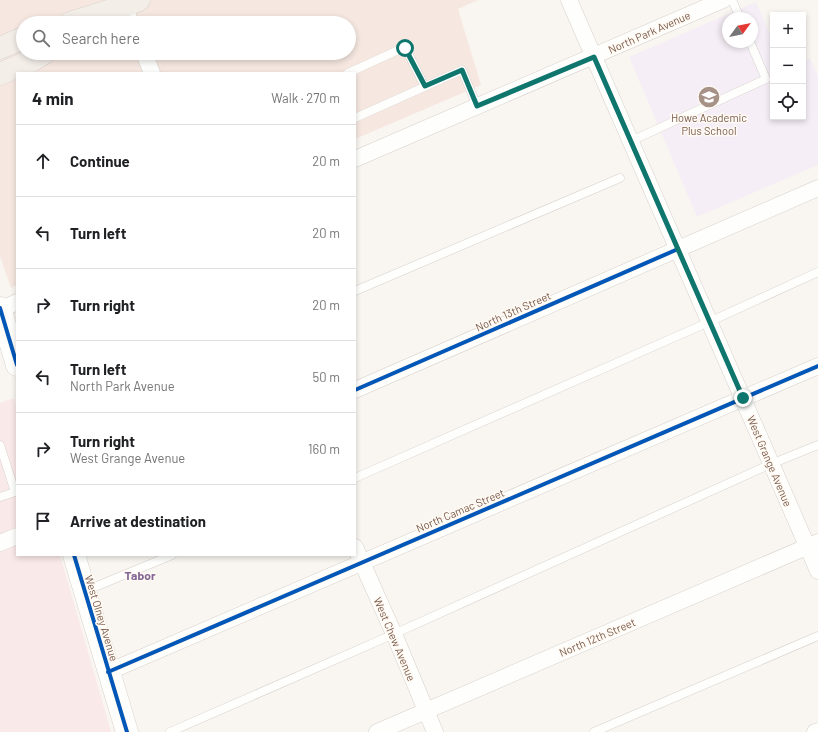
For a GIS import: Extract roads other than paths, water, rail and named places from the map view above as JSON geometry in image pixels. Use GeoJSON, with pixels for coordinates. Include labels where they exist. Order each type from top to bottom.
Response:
{"type":"FeatureCollection","features":[{"type":"Feature","properties":{"kind":"main road"},"geometry":{"type":"LineString","coordinates":[[96,16],[129,7]]}},
{"type":"Feature","properties":{"kind":"main road"},"geometry":{"type":"LineString","coordinates":[[110,16],[129,7]]}},
{"type":"Feature","properties":{"kind":"main road"},"geometry":{"type":"LineString","coordinates":[[0,48],[16,41]]}},
{"type":"Feature","properties":{"kind":"main road"},"geometry":{"type":"LineString","coordinates":[[0,74],[33,60]]}},
{"type":"Feature","properties":{"kind":"street","name":"West Grange Avenue"},"geometry":{"type":"LineString","coordinates":[[569,0],[771,464],[813,544],[818,571]]}},
{"type":"Feature","properties":{"kind":"street","name":"North Park Avenue"},"geometry":{"type":"LineString","coordinates":[[356,159],[723,0]]}},
{"type":"Feature","properties":{"kind":"street"},"geometry":{"type":"LineString","coordinates":[[147,60],[152,72]]}},
{"type":"Feature","properties":{"kind":"street","name":"North 13th Street"},"geometry":{"type":"LineString","coordinates":[[356,390],[818,188]]}},
{"type":"Feature","properties":{"kind":"street"},"geometry":{"type":"LineString","coordinates":[[16,302],[0,309],[16,362]]}},
{"type":"Feature","properties":{"kind":"street","name":"North Camac Street"},"geometry":{"type":"LineString","coordinates":[[108,672],[818,366]]}},
{"type":"Feature","properties":{"kind":"street"},"geometry":{"type":"LineString","coordinates":[[0,543],[16,536]]}},
{"type":"Feature","properties":{"kind":"street","name":"North 12th Street"},"geometry":{"type":"LineString","coordinates":[[377,732],[813,544]]}},
{"type":"Feature","properties":{"kind":"street","name":"West Chew Avenue"},"geometry":{"type":"LineString","coordinates":[[356,550],[394,634],[435,732]]}},
{"type":"Feature","properties":{"kind":"street","name":"West Olney Avenue"},"geometry":{"type":"LineString","coordinates":[[74,556],[127,732]]}},
{"type":"Feature","properties":{"kind":"lane"},"geometry":{"type":"LineString","coordinates":[[732,0],[737,12]]}},
{"type":"Feature","properties":{"kind":"lane"},"geometry":{"type":"LineString","coordinates":[[350,72],[405,48],[425,86]]}},
{"type":"Feature","properties":{"kind":"lane"},"geometry":{"type":"LineString","coordinates":[[631,141],[766,79],[753,48]]}},
{"type":"Feature","properties":{"kind":"lane"},"geometry":{"type":"LineString","coordinates":[[356,116],[462,70],[477,106]]}},
{"type":"Feature","properties":{"kind":"lane"},"geometry":{"type":"LineString","coordinates":[[356,291],[620,178]]}},
{"type":"Feature","properties":{"kind":"lane"},"geometry":{"type":"LineString","coordinates":[[356,478],[709,322],[818,272]]}},
{"type":"Feature","properties":{"kind":"lane"},"geometry":{"type":"LineString","coordinates":[[0,445],[15,492],[0,497]]}},
{"type":"Feature","properties":{"kind":"lane"},"geometry":{"type":"LineString","coordinates":[[170,732],[394,634],[771,464],[818,445]]}},
{"type":"Feature","properties":{"kind":"lane"},"geometry":{"type":"LineString","coordinates":[[85,591],[170,556]]}},
{"type":"Feature","properties":{"kind":"lane"},"geometry":{"type":"LineString","coordinates":[[594,732],[818,636]]}},
{"type":"Feature","properties":{"kind":"place","name":"Howe Academic Plus School"},"geometry":{"type":"Point","coordinates":[709,97]}},
{"type":"Feature","properties":{"kind":"district","name":"Tabor"},"geometry":{"type":"Point","coordinates":[140,575]}}]}
